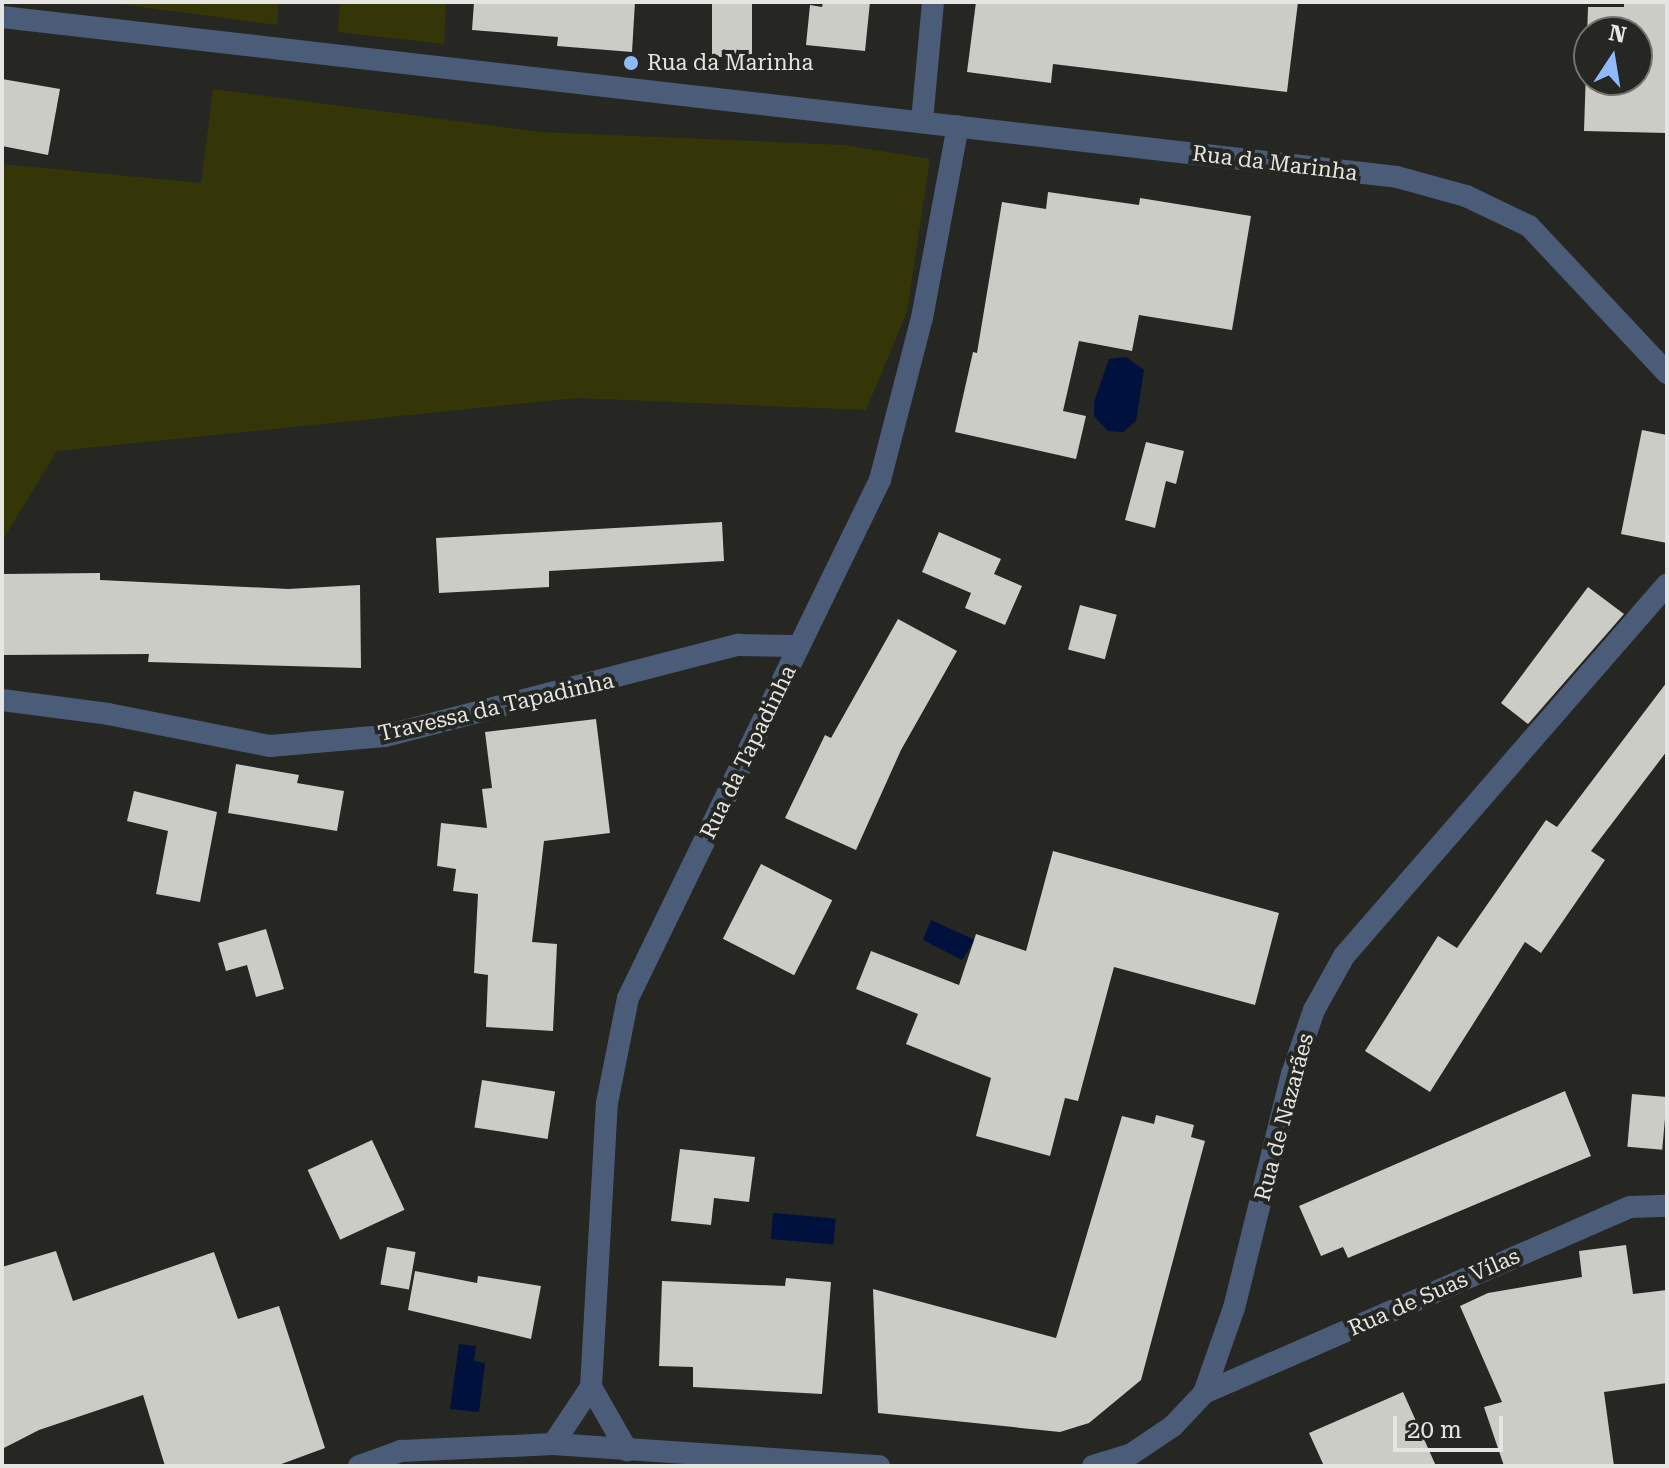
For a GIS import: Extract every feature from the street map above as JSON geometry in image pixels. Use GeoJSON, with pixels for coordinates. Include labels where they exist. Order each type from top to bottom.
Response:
{"type":"FeatureCollection","features":[{"type":"Feature","properties":{"kind":"street"},"geometry":{"type":"LineString","coordinates":[[922,121],[933,2]]}},
{"type":"Feature","properties":{"kind":"street","name":"Rua da Marinha"},"geometry":{"type":"LineString","coordinates":[[2,17],[1397,177],[1466,196],[1529,226],[1667,373]]}},
{"type":"Feature","properties":{"kind":"street","name":"Rua da Tapadinha"},"geometry":{"type":"LineString","coordinates":[[591,1387],[607,1103],[628,998],[880,480],[922,318],[958,126]]}},
{"type":"Feature","properties":{"kind":"street","name":"Rua de Nazarães"},"geometry":{"type":"LineString","coordinates":[[1093,1466],[1130,1455],[1173,1426],[1204,1393],[1234,1308],[1292,1074],[1314,1010],[1344,956],[1667,585]]}},
{"type":"Feature","properties":{"kind":"street","name":"Travessa da Tapadinha"},"geometry":{"type":"LineString","coordinates":[[2,700],[108,714],[270,746],[385,736],[738,645],[799,646]]}},
{"type":"Feature","properties":{"kind":"street","name":"Rua de Suas Vílas"},"geometry":{"type":"LineString","coordinates":[[1204,1393],[1630,1207],[1667,1206]]}},
{"type":"Feature","properties":{"kind":"street"},"geometry":{"type":"LineString","coordinates":[[553,1444],[591,1387],[627,1450]]}},
{"type":"Feature","properties":{"kind":"street"},"geometry":{"type":"LineString","coordinates":[[359,1466],[401,1451],[553,1444],[879,1466]]}},
{"type":"Feature","properties":{"kind":"shaded area"},"geometry":{"type":"Polygon","coordinates":[[[105,2],[279,2],[277,25],[105,2]]]}},
{"type":"Feature","properties":{"kind":"shaded area"},"geometry":{"type":"Polygon","coordinates":[[[340,2],[446,2],[444,44],[338,32],[340,2]]]}},
{"type":"Feature","properties":{"kind":"shaded area"},"geometry":{"type":"Polygon","coordinates":[[[213,89],[541,132],[844,145],[930,159],[907,312],[866,410],[577,398],[57,451],[2,541],[2,164],[201,183],[213,89]]]}},
{"type":"Feature","properties":{"kind":"water"},"geometry":{"type":"Polygon","coordinates":[[[1126,357],[1144,370],[1136,421],[1123,432],[1108,431],[1094,416],[1094,402],[1109,359],[1126,357]]]}},
{"type":"Feature","properties":{"kind":"water"},"geometry":{"type":"Polygon","coordinates":[[[931,920],[975,940],[962,960],[923,940],[931,920]]]}},
{"type":"Feature","properties":{"kind":"water"},"geometry":{"type":"Polygon","coordinates":[[[773,1213],[836,1218],[833,1244],[771,1239],[773,1213]]]}},
{"type":"Feature","properties":{"kind":"water"},"geometry":{"type":"Polygon","coordinates":[[[459,1344],[476,1346],[474,1361],[485,1363],[479,1412],[450,1409],[459,1344]]]}},
{"type":"Feature","properties":{"kind":"building"},"geometry":{"type":"Polygon","coordinates":[[[474,2],[635,2],[632,52],[557,46],[558,37],[472,30],[474,2]]]}},
{"type":"Feature","properties":{"kind":"building"},"geometry":{"type":"Polygon","coordinates":[[[712,2],[752,2],[752,57],[712,57],[712,2]]]}},
{"type":"Feature","properties":{"kind":"building"},"geometry":{"type":"Polygon","coordinates":[[[823,2],[870,2],[865,51],[806,45],[810,5],[822,7],[823,2]]]}},
{"type":"Feature","properties":{"kind":"building"},"geometry":{"type":"Polygon","coordinates":[[[976,2],[1298,2],[1287,92],[1053,64],[1051,83],[967,72],[976,2]]]}},
{"type":"Feature","properties":{"kind":"building"},"geometry":{"type":"Polygon","coordinates":[[[1624,2],[1667,2],[1667,133],[1584,131],[1585,96],[1653,96],[1653,16],[1588,16],[1588,7],[1624,7],[1624,2]]]}},
{"type":"Feature","properties":{"kind":"building"},"geometry":{"type":"Polygon","coordinates":[[[2,79],[60,89],[48,155],[2,146],[2,79]]]}},
{"type":"Feature","properties":{"kind":"building"},"geometry":{"type":"Polygon","coordinates":[[[1048,192],[1139,205],[1140,198],[1251,216],[1232,330],[1139,315],[1132,351],[1079,341],[1063,411],[1086,416],[1076,459],[955,432],[973,352],[977,353],[1002,202],[1046,209],[1048,192]]]}},
{"type":"Feature","properties":{"kind":"building"},"geometry":{"type":"Polygon","coordinates":[[[1642,430],[1667,435],[1667,543],[1621,534],[1642,430]]]}},
{"type":"Feature","properties":{"kind":"building"},"geometry":{"type":"Polygon","coordinates":[[[1146,442],[1184,451],[1176,484],[1166,481],[1155,528],[1125,520],[1146,442]]]}},
{"type":"Feature","properties":{"kind":"building"},"geometry":{"type":"Polygon","coordinates":[[[722,522],[724,561],[549,571],[549,587],[439,593],[436,538],[722,522]]]}},
{"type":"Feature","properties":{"kind":"building"},"geometry":{"type":"Polygon","coordinates":[[[939,532],[1001,559],[994,574],[1022,586],[1005,625],[965,608],[971,593],[922,572],[939,532]]]}},
{"type":"Feature","properties":{"kind":"building"},"geometry":{"type":"Polygon","coordinates":[[[100,573],[100,580],[288,589],[360,585],[361,668],[148,662],[149,654],[2,655],[2,574],[100,573]]]}},
{"type":"Feature","properties":{"kind":"building"},"geometry":{"type":"Polygon","coordinates":[[[1588,587],[1624,614],[1528,724],[1501,703],[1588,587]]]}},
{"type":"Feature","properties":{"kind":"building"},"geometry":{"type":"Polygon","coordinates":[[[1080,605],[1117,615],[1105,659],[1068,649],[1080,605]]]}},
{"type":"Feature","properties":{"kind":"building"},"geometry":{"type":"Polygon","coordinates":[[[898,619],[957,651],[901,750],[856,850],[785,818],[825,735],[831,738],[898,619]]]}},
{"type":"Feature","properties":{"kind":"building"},"geometry":{"type":"Polygon","coordinates":[[[1667,682],[1667,751],[1591,851],[1605,860],[1541,953],[1525,942],[1430,1092],[1365,1051],[1438,936],[1457,948],[1546,820],[1557,827],[1667,682]]]}},
{"type":"Feature","properties":{"kind":"building"},"geometry":{"type":"Polygon","coordinates":[[[596,719],[610,833],[544,841],[532,942],[557,944],[553,1031],[486,1027],[488,975],[474,973],[478,894],[453,891],[456,869],[437,866],[441,823],[487,828],[482,789],[492,788],[485,732],[596,719]]]}},
{"type":"Feature","properties":{"kind":"building"},"geometry":{"type":"Polygon","coordinates":[[[236,764],[299,775],[297,783],[344,791],[337,831],[228,813],[236,764]]]}},
{"type":"Feature","properties":{"kind":"building"},"geometry":{"type":"Polygon","coordinates":[[[134,791],[217,812],[200,902],[156,894],[168,831],[127,821],[134,791]]]}},
{"type":"Feature","properties":{"kind":"building"},"geometry":{"type":"Polygon","coordinates":[[[1053,851],[1279,913],[1255,1005],[1114,967],[1078,1101],[1065,1098],[1050,1156],[976,1136],[991,1078],[906,1044],[918,1014],[856,989],[871,951],[959,985],[976,934],[1026,951],[1053,851]]]}},
{"type":"Feature","properties":{"kind":"building"},"geometry":{"type":"Polygon","coordinates":[[[761,864],[832,900],[794,975],[723,939],[761,864]]]}},
{"type":"Feature","properties":{"kind":"building"},"geometry":{"type":"Polygon","coordinates":[[[266,929],[284,989],[256,997],[247,965],[226,971],[218,943],[266,929]]]}},
{"type":"Feature","properties":{"kind":"building"},"geometry":{"type":"Polygon","coordinates":[[[482,1080],[555,1092],[548,1139],[474,1127],[482,1080]]]}},
{"type":"Feature","properties":{"kind":"building"},"geometry":{"type":"Polygon","coordinates":[[[1565,1091],[1591,1156],[1348,1258],[1343,1247],[1321,1256],[1299,1206],[1565,1091]]]}},
{"type":"Feature","properties":{"kind":"building"},"geometry":{"type":"Polygon","coordinates":[[[1632,1094],[1667,1097],[1662,1150],[1627,1147],[1632,1094]]]}},
{"type":"Feature","properties":{"kind":"building"},"geometry":{"type":"Polygon","coordinates":[[[1156,1115],[1194,1125],[1191,1137],[1205,1141],[1141,1380],[1089,1423],[1060,1432],[878,1413],[873,1289],[1056,1338],[1122,1116],[1154,1124],[1156,1115]]]}},
{"type":"Feature","properties":{"kind":"building"},"geometry":{"type":"Polygon","coordinates":[[[372,1140],[405,1210],[340,1240],[308,1170],[372,1140]]]}},
{"type":"Feature","properties":{"kind":"building"},"geometry":{"type":"Polygon","coordinates":[[[680,1149],[755,1157],[749,1202],[714,1198],[711,1225],[671,1221],[680,1149]]]}},
{"type":"Feature","properties":{"kind":"building"},"geometry":{"type":"Polygon","coordinates":[[[1626,1245],[1633,1294],[1667,1290],[1667,1383],[1604,1392],[1614,1466],[1504,1466],[1484,1407],[1502,1402],[1460,1306],[1488,1293],[1582,1277],[1579,1251],[1626,1245]]]}},
{"type":"Feature","properties":{"kind":"building"},"geometry":{"type":"Polygon","coordinates":[[[387,1247],[416,1252],[409,1289],[380,1284],[387,1247]]]}},
{"type":"Feature","properties":{"kind":"building"},"geometry":{"type":"Polygon","coordinates":[[[56,1251],[73,1301],[214,1252],[238,1319],[279,1306],[325,1448],[276,1466],[165,1466],[143,1395],[39,1430],[2,1449],[2,1267],[56,1251]]]}},
{"type":"Feature","properties":{"kind":"building"},"geometry":{"type":"Polygon","coordinates":[[[415,1271],[477,1283],[478,1276],[541,1286],[531,1339],[408,1310],[415,1271]]]}},
{"type":"Feature","properties":{"kind":"building"},"geometry":{"type":"Polygon","coordinates":[[[786,1278],[831,1282],[822,1394],[693,1387],[693,1367],[659,1366],[662,1281],[785,1286],[786,1278]]]}},
{"type":"Feature","properties":{"kind":"building"},"geometry":{"type":"Polygon","coordinates":[[[1403,1392],[1436,1466],[1324,1466],[1309,1433],[1403,1392]]]}},
{"type":"Feature","properties":{"kind":"place","name":"Rua da Marinha"},"geometry":{"type":"Point","coordinates":[631,63]}}]}
